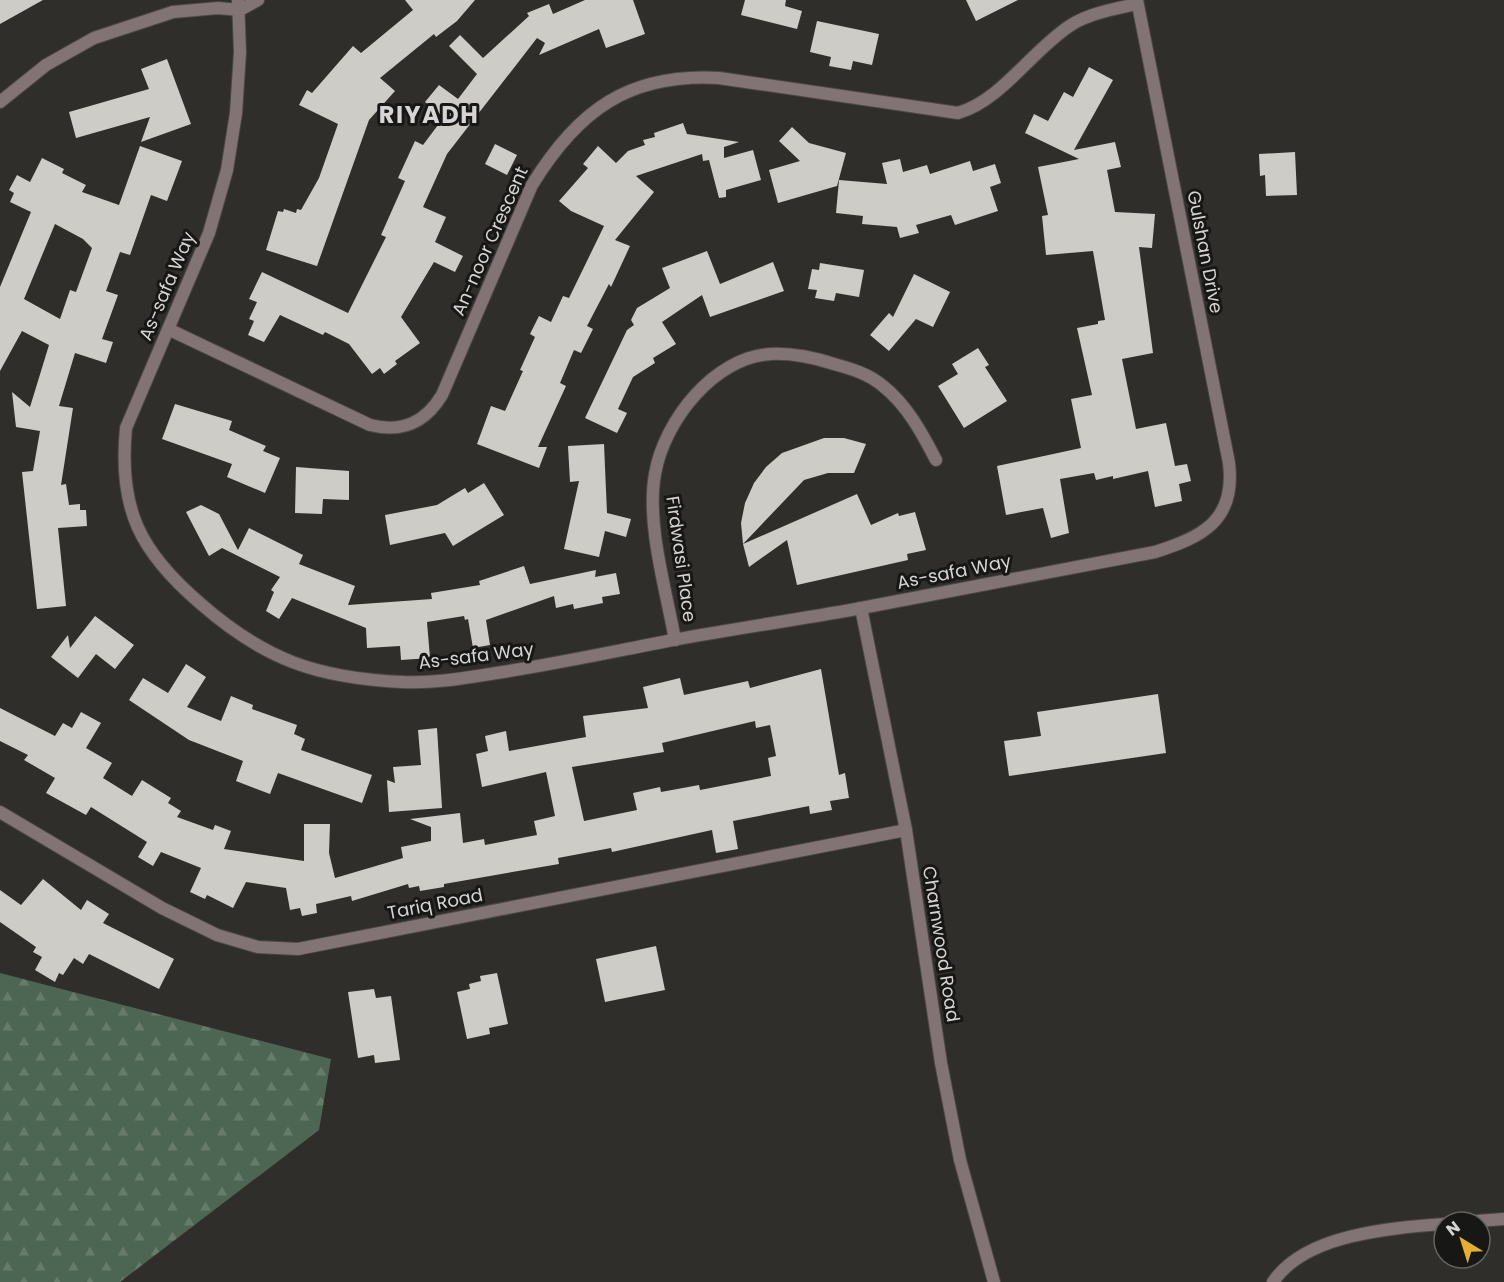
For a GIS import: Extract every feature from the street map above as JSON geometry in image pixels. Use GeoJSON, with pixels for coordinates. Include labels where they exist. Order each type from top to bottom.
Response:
{"type":"FeatureCollection","features":[{"type":"Feature","properties":{"kind":"street"},"geometry":{"type":"LineString","coordinates":[[0,102],[46,64],[94,38],[173,12],[218,8],[258,0]]}},
{"type":"Feature","properties":{"kind":"street","name":"An-noor Crescent"},"geometry":{"type":"LineString","coordinates":[[170,330],[370,425],[388,429],[409,425],[428,413],[442,395],[532,185],[544,165],[574,126],[609,100],[634,88],[693,76],[958,113],[986,100],[1030,58],[1072,24],[1087,17],[1137,2]]}},
{"type":"Feature","properties":{"kind":"street","name":"Gulshan Drive"},"geometry":{"type":"LineString","coordinates":[[1137,2],[1229,464],[1230,495],[1223,510]]}},
{"type":"Feature","properties":{"kind":"street","name":"As-safa Way"},"geometry":{"type":"LineString","coordinates":[[239,5],[236,113],[227,170],[209,233],[170,330],[143,382],[126,428],[123,461],[131,514],[143,542],[159,565],[233,633],[281,660],[352,678],[405,682],[471,677],[574,661],[675,640],[861,608],[1155,552],[1182,544],[1200,535],[1215,522],[1223,510]]}},
{"type":"Feature","properties":{"kind":"street","name":"Firdwasi Place"},"geometry":{"type":"LineString","coordinates":[[675,640],[654,515],[655,473],[668,434],[678,416],[705,385],[722,373],[740,364],[772,354],[818,359],[857,371],[882,385],[896,397],[921,433],[936,460]]}},
{"type":"Feature","properties":{"kind":"street","name":"Charnwood Road"},"geometry":{"type":"LineString","coordinates":[[861,608],[906,830],[940,1063],[960,1160],[994,1282]]}},
{"type":"Feature","properties":{"kind":"street","name":"Tariq Road"},"geometry":{"type":"LineString","coordinates":[[0,812],[162,908],[217,934],[258,947],[298,949],[906,830]]}},
{"type":"Feature","properties":{"kind":"street"},"geometry":{"type":"LineString","coordinates":[[1273,1282],[1298,1260],[1339,1238],[1432,1226]]}},
{"type":"Feature","properties":{"kind":"green space"},"geometry":{"type":"Polygon","coordinates":[[[0,973],[331,1059],[319,1130],[120,1282],[0,1282],[0,973]]]}},
{"type":"Feature","properties":{"kind":"building"},"geometry":{"type":"Polygon","coordinates":[[[0,0],[43,0],[0,24],[0,0]]]}},
{"type":"Feature","properties":{"kind":"building"},"geometry":{"type":"Polygon","coordinates":[[[405,0],[475,0],[457,21],[436,37],[434,34],[380,78],[395,91],[369,120],[317,266],[266,250],[278,211],[283,212],[284,209],[296,213],[297,209],[301,210],[319,178],[338,124],[299,105],[307,90],[312,93],[353,46],[361,53],[413,10],[405,0]]]}},
{"type":"Feature","properties":{"kind":"building"},"geometry":{"type":"Polygon","coordinates":[[[585,0],[633,0],[645,34],[606,48],[599,29],[539,55],[545,43],[537,38],[447,154],[423,207],[446,217],[435,242],[463,256],[455,272],[434,262],[401,317],[420,343],[395,361],[397,364],[384,374],[380,368],[372,374],[349,344],[280,315],[264,342],[248,335],[254,321],[249,319],[257,302],[249,299],[262,272],[348,313],[386,237],[381,235],[405,181],[398,178],[415,141],[423,145],[444,117],[425,102],[439,85],[458,99],[477,74],[449,46],[460,35],[483,58],[529,16],[527,13],[549,4],[553,14],[585,0]]]}},
{"type":"Feature","properties":{"kind":"building"},"geometry":{"type":"Polygon","coordinates":[[[745,0],[786,0],[785,6],[802,11],[797,29],[741,15],[745,0]]]}},
{"type":"Feature","properties":{"kind":"building"},"geometry":{"type":"Polygon","coordinates":[[[966,0],[1018,0],[976,21],[966,0]]]}},
{"type":"Feature","properties":{"kind":"building"},"geometry":{"type":"Polygon","coordinates":[[[817,21],[879,34],[872,65],[853,61],[851,70],[829,66],[831,57],[810,52],[817,21]]]}},
{"type":"Feature","properties":{"kind":"building"},"geometry":{"type":"Polygon","coordinates":[[[167,59],[191,124],[141,142],[150,117],[76,138],[69,112],[149,89],[141,69],[167,59]]]}},
{"type":"Feature","properties":{"kind":"building"},"geometry":{"type":"Polygon","coordinates":[[[1089,67],[1113,80],[1074,150],[1115,142],[1121,167],[1107,170],[1115,212],[1155,214],[1152,248],[1139,247],[1153,353],[1122,359],[1136,429],[1166,423],[1175,466],[1187,464],[1191,481],[1179,484],[1182,501],[1155,507],[1148,471],[1113,479],[1113,476],[1096,480],[1094,473],[1060,479],[1069,533],[1051,538],[1043,508],[1006,515],[997,466],[1081,448],[1071,399],[1092,395],[1077,328],[1098,324],[1098,321],[1105,320],[1093,251],[1046,255],[1042,216],[1048,215],[1038,167],[1079,159],[1025,133],[1034,114],[1048,121],[1064,92],[1073,97],[1089,67]]]}},
{"type":"Feature","properties":{"kind":"building"},"geometry":{"type":"Polygon","coordinates":[[[683,123],[687,134],[739,142],[724,147],[724,158],[753,150],[761,180],[726,190],[726,197],[719,198],[709,160],[703,161],[702,154],[636,176],[654,192],[615,240],[630,246],[611,287],[609,284],[587,326],[593,329],[581,353],[574,350],[560,383],[566,386],[538,447],[547,447],[539,468],[477,444],[491,406],[505,411],[523,371],[520,370],[535,337],[530,334],[539,316],[551,322],[563,296],[569,298],[604,226],[571,211],[559,201],[588,168],[583,164],[598,146],[616,163],[628,151],[645,145],[643,140],[655,137],[654,133],[683,123]]]}},
{"type":"Feature","properties":{"kind":"building"},"geometry":{"type":"Polygon","coordinates":[[[792,127],[809,143],[846,153],[837,186],[778,203],[769,170],[800,161],[779,141],[792,127]]]}},
{"type":"Feature","properties":{"kind":"building"},"geometry":{"type":"Polygon","coordinates":[[[495,144],[517,155],[507,175],[485,164],[495,144]]]}},
{"type":"Feature","properties":{"kind":"building"},"geometry":{"type":"Polygon","coordinates":[[[140,146],[182,161],[167,201],[151,195],[130,255],[120,252],[106,291],[118,295],[102,339],[113,342],[106,363],[75,353],[59,406],[73,408],[61,485],[66,484],[69,505],[80,504],[80,510],[86,510],[87,526],[58,528],[66,606],[37,609],[22,472],[33,471],[40,431],[16,427],[12,392],[30,407],[49,345],[22,331],[0,371],[0,287],[31,212],[10,202],[14,193],[9,190],[17,175],[30,182],[42,158],[64,169],[62,173],[86,185],[82,192],[119,205],[140,146]],[[55,224],[24,299],[60,319],[70,290],[76,292],[92,248],[83,239],[55,224]]]}},
{"type":"Feature","properties":{"kind":"building"},"geometry":{"type":"Polygon","coordinates":[[[1295,152],[1297,195],[1266,196],[1265,175],[1260,176],[1259,154],[1295,152]]]}},
{"type":"Feature","properties":{"kind":"building"},"geometry":{"type":"Polygon","coordinates":[[[900,159],[903,172],[927,165],[930,174],[970,161],[973,171],[995,164],[1001,183],[990,187],[998,211],[955,225],[951,215],[916,225],[919,233],[900,238],[897,227],[862,224],[863,216],[836,213],[839,180],[887,184],[882,163],[900,159]]]}},
{"type":"Feature","properties":{"kind":"building"},"geometry":{"type":"Polygon","coordinates":[[[707,251],[720,284],[773,262],[784,291],[710,317],[702,295],[662,322],[676,344],[653,358],[655,363],[633,377],[618,409],[627,413],[617,433],[585,418],[627,330],[634,325],[631,320],[637,308],[670,288],[662,268],[707,251]]]}},
{"type":"Feature","properties":{"kind":"building"},"geometry":{"type":"Polygon","coordinates":[[[820,263],[864,270],[859,297],[836,293],[834,301],[815,298],[817,290],[808,289],[812,269],[819,270],[820,263]]]}},
{"type":"Feature","properties":{"kind":"building"},"geometry":{"type":"Polygon","coordinates":[[[914,274],[950,292],[933,327],[916,319],[889,351],[870,335],[889,313],[893,317],[914,274]]]}},
{"type":"Feature","properties":{"kind":"building"},"geometry":{"type":"Polygon","coordinates":[[[978,348],[989,365],[985,367],[1007,401],[964,428],[938,386],[958,374],[952,364],[978,348]]]}},
{"type":"Feature","properties":{"kind":"building"},"geometry":{"type":"Polygon","coordinates":[[[175,404],[232,421],[229,430],[266,446],[263,451],[280,458],[265,493],[227,477],[232,464],[162,439],[175,404]]]}},
{"type":"Feature","properties":{"kind":"building"},"geometry":{"type":"Polygon","coordinates":[[[824,438],[844,438],[866,444],[854,473],[828,473],[804,480],[743,544],[741,523],[745,503],[754,483],[766,467],[782,453],[824,438]]]}},
{"type":"Feature","properties":{"kind":"building"},"geometry":{"type":"Polygon","coordinates":[[[604,444],[607,513],[631,519],[626,537],[605,531],[599,557],[564,549],[579,481],[570,482],[568,446],[604,444]]]}},
{"type":"Feature","properties":{"kind":"building"},"geometry":{"type":"Polygon","coordinates":[[[296,467],[349,471],[349,500],[323,499],[322,514],[295,513],[296,467]]]}},
{"type":"Feature","properties":{"kind":"building"},"geometry":{"type":"Polygon","coordinates":[[[484,483],[504,515],[453,546],[445,533],[390,545],[385,515],[437,505],[465,488],[468,493],[484,483]]]}},
{"type":"Feature","properties":{"kind":"building"},"geometry":{"type":"Polygon","coordinates":[[[857,494],[871,525],[898,513],[899,516],[915,512],[926,550],[907,554],[908,560],[797,585],[787,540],[749,567],[743,544],[857,494]]]}},
{"type":"Feature","properties":{"kind":"building"},"geometry":{"type":"Polygon","coordinates":[[[201,505],[219,514],[238,550],[249,528],[303,555],[299,564],[355,586],[348,605],[432,599],[431,593],[480,585],[479,581],[524,566],[530,584],[596,570],[595,577],[616,573],[620,594],[602,597],[603,603],[574,609],[573,604],[556,608],[554,596],[486,620],[490,645],[473,648],[468,619],[465,620],[464,616],[427,622],[430,658],[401,660],[400,646],[367,648],[366,628],[292,598],[279,619],[266,611],[274,592],[271,590],[280,577],[222,548],[209,556],[186,512],[201,505]]]}},
{"type":"Feature","properties":{"kind":"building"},"geometry":{"type":"Polygon","coordinates":[[[95,616],[134,645],[115,669],[96,654],[78,678],[51,657],[68,635],[70,648],[95,616]]]}},
{"type":"Feature","properties":{"kind":"building"},"geometry":{"type":"Polygon","coordinates":[[[186,664],[206,677],[187,707],[221,721],[231,696],[253,705],[252,709],[297,725],[294,734],[305,739],[301,750],[372,775],[362,803],[278,773],[270,794],[236,781],[243,761],[189,740],[129,700],[143,678],[168,693],[186,664]]]}},
{"type":"Feature","properties":{"kind":"building"},"geometry":{"type":"Polygon","coordinates":[[[821,669],[839,775],[845,773],[849,798],[830,801],[832,810],[810,814],[809,806],[733,821],[738,849],[716,853],[712,830],[612,852],[611,848],[558,858],[559,864],[444,884],[444,887],[420,891],[419,886],[409,888],[408,884],[352,901],[351,896],[316,904],[317,913],[302,916],[300,908],[290,910],[286,888],[246,882],[233,908],[207,895],[205,899],[190,892],[201,868],[161,852],[153,866],[138,857],[147,842],[91,807],[86,815],[46,793],[55,778],[24,760],[28,755],[0,741],[0,708],[55,736],[63,723],[72,728],[81,712],[101,723],[86,748],[112,763],[103,778],[132,796],[142,780],[171,798],[168,803],[181,811],[177,817],[213,830],[215,825],[231,831],[224,849],[304,861],[304,824],[330,824],[329,853],[335,878],[403,858],[401,847],[431,841],[431,827],[410,819],[460,813],[463,843],[484,839],[485,845],[537,835],[534,821],[555,816],[546,772],[482,787],[476,754],[488,751],[485,736],[506,731],[509,751],[586,737],[583,716],[648,708],[643,687],[680,678],[684,695],[748,681],[750,688],[821,669]],[[755,721],[662,743],[664,752],[572,767],[584,821],[637,810],[633,793],[660,787],[661,792],[699,785],[700,790],[771,776],[768,758],[776,756],[770,725],[756,728],[755,721]]]}},
{"type":"Feature","properties":{"kind":"building"},"geometry":{"type":"Polygon","coordinates":[[[1158,694],[1166,753],[1009,776],[1004,741],[1041,736],[1037,712],[1158,694]]]}},
{"type":"Feature","properties":{"kind":"building"},"geometry":{"type":"Polygon","coordinates":[[[437,728],[442,808],[389,812],[387,780],[395,783],[393,767],[421,765],[418,730],[437,728]]]}},
{"type":"Feature","properties":{"kind":"building"},"geometry":{"type":"Polygon","coordinates":[[[43,879],[81,910],[87,900],[109,914],[103,923],[174,959],[159,989],[89,954],[83,964],[74,958],[63,975],[59,973],[55,982],[35,970],[42,957],[33,952],[36,947],[0,922],[0,890],[21,905],[43,879]]]}},
{"type":"Feature","properties":{"kind":"building"},"geometry":{"type":"Polygon","coordinates":[[[656,946],[665,990],[605,1002],[596,959],[656,946]]]}},
{"type":"Feature","properties":{"kind":"building"},"geometry":{"type":"Polygon","coordinates":[[[497,973],[508,1024],[489,1028],[490,1034],[467,1039],[457,992],[470,989],[469,984],[481,981],[480,976],[497,973]]]}},
{"type":"Feature","properties":{"kind":"building"},"geometry":{"type":"Polygon","coordinates":[[[374,989],[376,998],[391,996],[400,1060],[375,1063],[374,1055],[358,1058],[348,992],[374,989]]]}},
{"type":"Feature","properties":{"kind":"district","name":"RIYADH"},"geometry":{"type":"Point","coordinates":[429,115]}}]}
